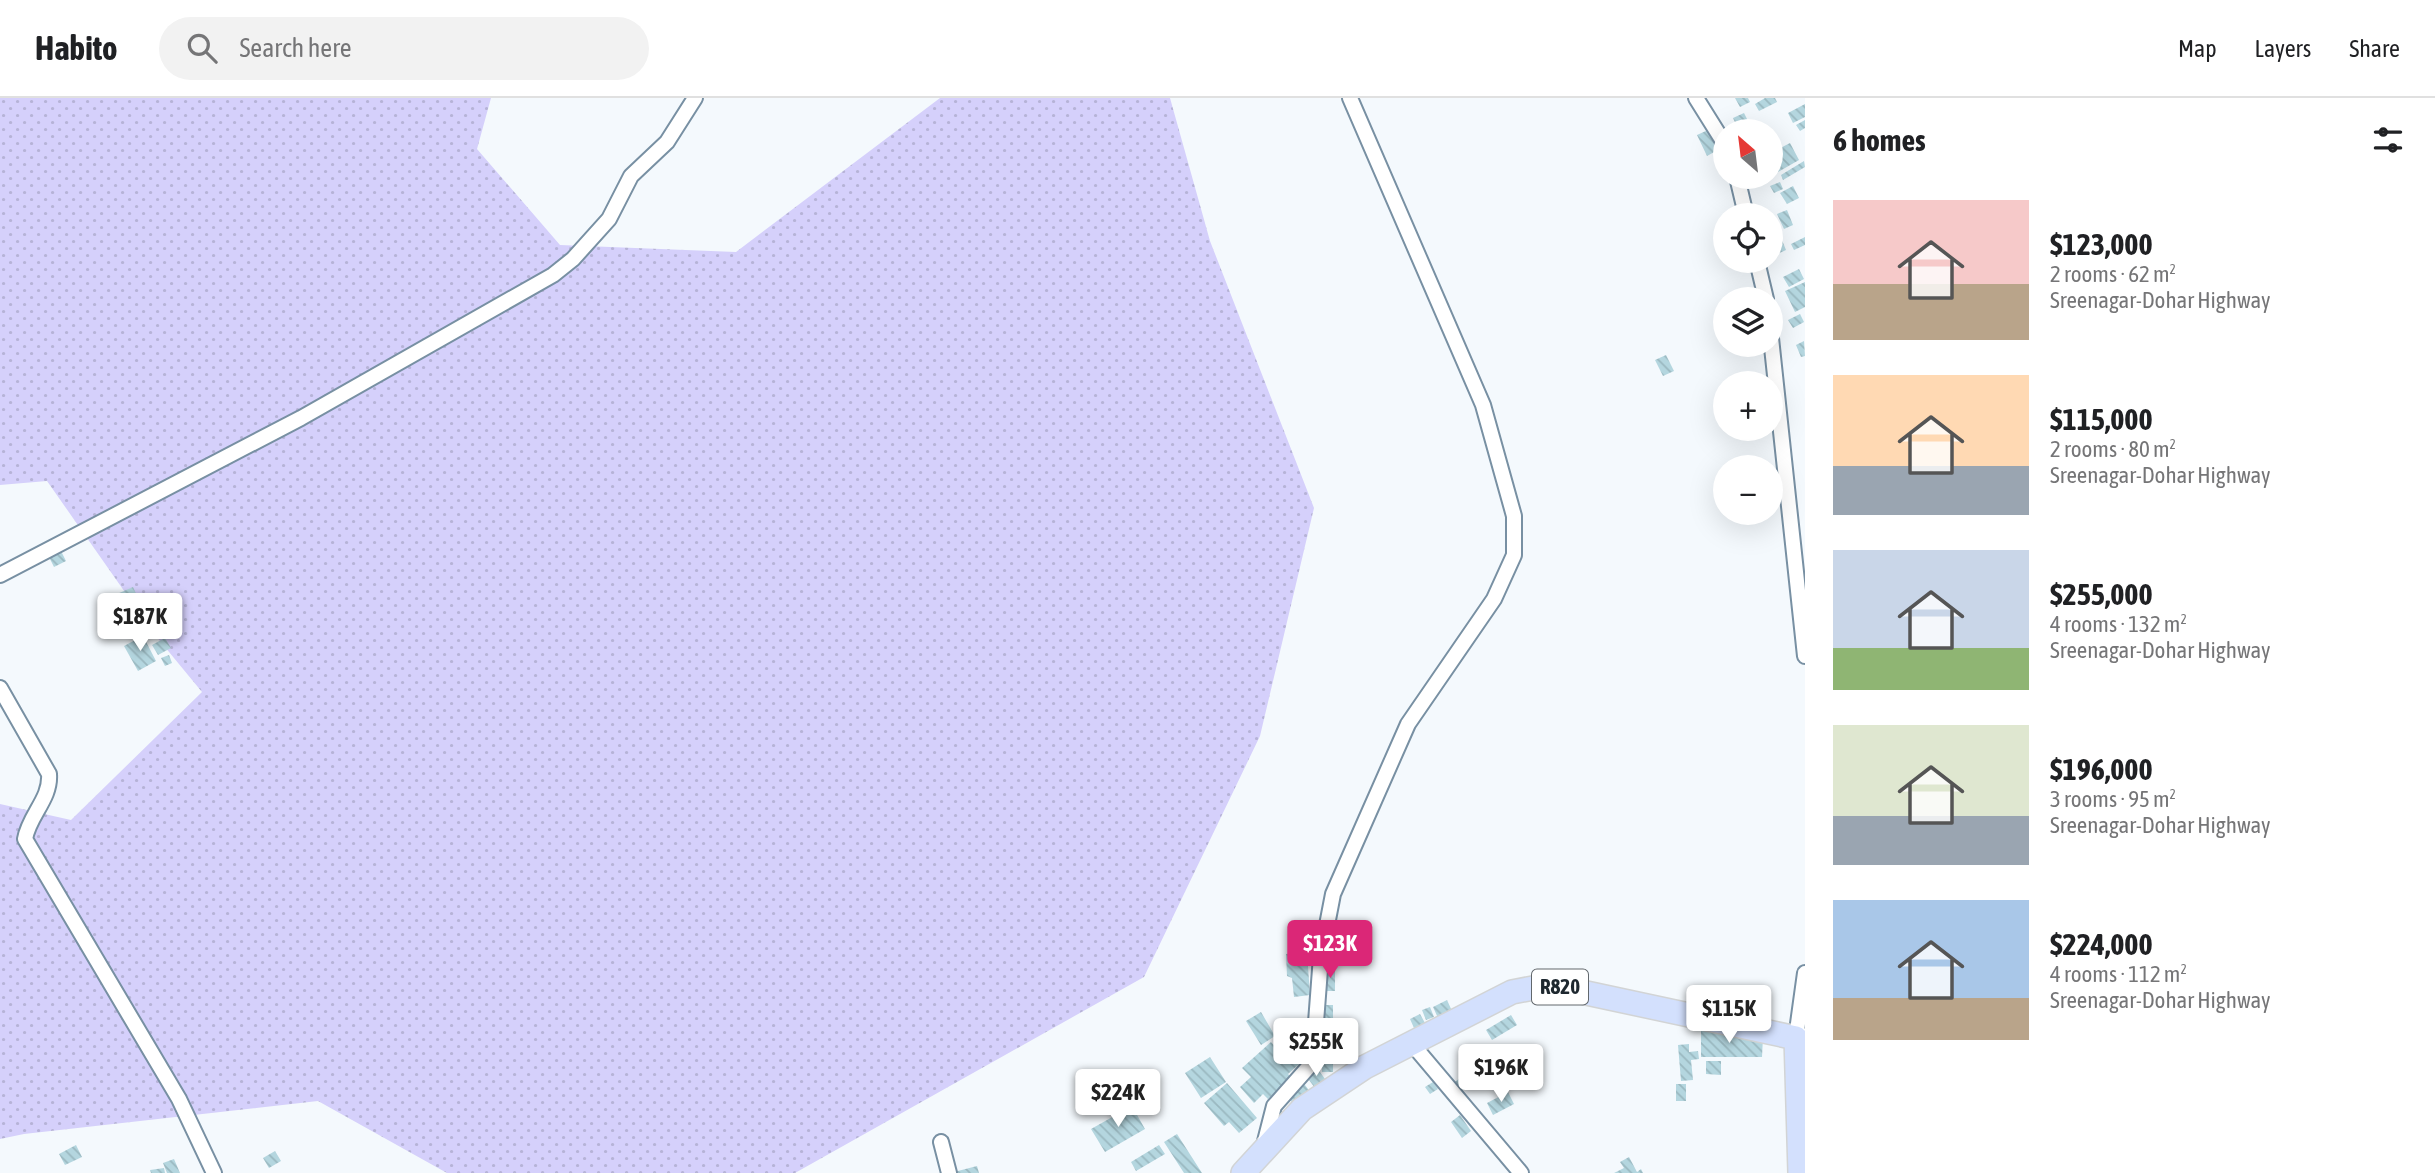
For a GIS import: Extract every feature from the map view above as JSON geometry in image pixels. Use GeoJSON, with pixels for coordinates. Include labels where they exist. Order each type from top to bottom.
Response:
{"type":"FeatureCollection","features":[{"type":"Feature","properties":{"kind":"main road","name":"R820"},"geometry":{"type":"LineString","coordinates":[[1243,1173],[1302,1109],[1365,1067],[1413,1045],[1512,992],[1549,985],[1800,1037]]}},
{"type":"Feature","properties":{"kind":"main road"},"geometry":{"type":"LineString","coordinates":[[1800,1037],[1800,1173]]}},
{"type":"Feature","properties":{"kind":"street"},"geometry":{"type":"LineString","coordinates":[[0,575],[277,431],[553,275],[573,259],[609,219],[631,176],[667,142],[695,98]]}},
{"type":"Feature","properties":{"kind":"street"},"geometry":{"type":"LineString","coordinates":[[1262,1153],[1273,1106],[1312,1062],[1321,956],[1334,894],[1408,724],[1494,599],[1514,555],[1514,516],[1483,405],[1350,98]]}},
{"type":"Feature","properties":{"kind":"street"},"geometry":{"type":"LineString","coordinates":[[1696,98],[1713,125]]}},
{"type":"Feature","properties":{"kind":"street"},"geometry":{"type":"LineString","coordinates":[[1773,357],[1805,656]]}},
{"type":"Feature","properties":{"kind":"street"},"geometry":{"type":"LineString","coordinates":[[0,688],[49,774],[50,787],[27,825],[25,839],[179,1099],[214,1173]]}},
{"type":"Feature","properties":{"kind":"street"},"geometry":{"type":"LineString","coordinates":[[1800,1037],[1805,972]]}},
{"type":"Feature","properties":{"kind":"street"},"geometry":{"type":"LineString","coordinates":[[1413,1045],[1521,1173]]}},
{"type":"Feature","properties":{"kind":"street"},"geometry":{"type":"LineString","coordinates":[[941,1142],[948,1173]]}},
{"type":"Feature","properties":{"kind":"shaded area"},"geometry":{"type":"Polygon","coordinates":[[[0,98],[491,98],[477,149],[560,245],[736,252],[940,98],[1170,98],[1210,241],[1314,508],[1260,736],[1144,977],[795,1173],[447,1173],[318,1101],[24,1134],[0,1139],[0,804],[71,820],[202,692],[155,635],[47,481],[0,485],[0,98]]]}},
{"type":"Feature","properties":{"kind":"building"},"geometry":{"type":"Polygon","coordinates":[[[1735,98],[1748,98],[1750,102],[1740,107],[1735,98]]]}},
{"type":"Feature","properties":{"kind":"building"},"geometry":{"type":"Polygon","coordinates":[[[1765,98],[1775,98],[1777,102],[1759,111],[1755,104],[1765,98]]]}},
{"type":"Feature","properties":{"kind":"building"},"geometry":{"type":"Polygon","coordinates":[[[1805,104],[1805,117],[1793,123],[1788,113],[1805,104]]]}},
{"type":"Feature","properties":{"kind":"building"},"geometry":{"type":"Polygon","coordinates":[[[1744,113],[1747,119],[1733,119],[1744,113]]]}},
{"type":"Feature","properties":{"kind":"building"},"geometry":{"type":"Polygon","coordinates":[[[1805,120],[1805,128],[1800,131],[1796,125],[1805,120]]]}},
{"type":"Feature","properties":{"kind":"building"},"geometry":{"type":"Polygon","coordinates":[[[1708,130],[1713,140],[1713,153],[1707,156],[1697,135],[1708,130]]]}},
{"type":"Feature","properties":{"kind":"building"},"geometry":{"type":"Polygon","coordinates":[[[1790,143],[1799,160],[1783,169],[1783,147],[1790,143]]]}},
{"type":"Feature","properties":{"kind":"building"},"geometry":{"type":"Polygon","coordinates":[[[1804,161],[1805,167],[1783,180],[1783,174],[1804,161]]]}},
{"type":"Feature","properties":{"kind":"building"},"geometry":{"type":"Polygon","coordinates":[[[1793,186],[1799,198],[1787,204],[1780,193],[1793,186]]]}},
{"type":"Feature","properties":{"kind":"building"},"geometry":{"type":"Polygon","coordinates":[[[1787,210],[1793,225],[1784,229],[1783,227],[1783,212],[1787,210]]]}},
{"type":"Feature","properties":{"kind":"building"},"geometry":{"type":"Polygon","coordinates":[[[1805,237],[1805,245],[1794,250],[1791,244],[1805,237]]]}},
{"type":"Feature","properties":{"kind":"building"},"geometry":{"type":"Polygon","coordinates":[[[1799,269],[1804,279],[1789,287],[1783,277],[1799,269]]]}},
{"type":"Feature","properties":{"kind":"building"},"geometry":{"type":"Polygon","coordinates":[[[1805,282],[1805,307],[1795,312],[1785,291],[1805,282]]]}},
{"type":"Feature","properties":{"kind":"building"},"geometry":{"type":"Polygon","coordinates":[[[1800,314],[1804,322],[1793,328],[1788,320],[1800,314]]]}},
{"type":"Feature","properties":{"kind":"building"},"geometry":{"type":"Polygon","coordinates":[[[1804,341],[1805,356],[1801,357],[1796,345],[1804,341]]]}},
{"type":"Feature","properties":{"kind":"building"},"geometry":{"type":"Polygon","coordinates":[[[1666,355],[1674,371],[1663,376],[1655,360],[1666,355]]]}},
{"type":"Feature","properties":{"kind":"building"},"geometry":{"type":"Polygon","coordinates":[[[60,549],[66,561],[54,567],[48,555],[60,549]]]}},
{"type":"Feature","properties":{"kind":"building"},"geometry":{"type":"Polygon","coordinates":[[[133,587],[138,598],[122,605],[117,594],[133,587]]]}},
{"type":"Feature","properties":{"kind":"building"},"geometry":{"type":"Polygon","coordinates":[[[113,599],[119,612],[108,617],[102,605],[113,599]]]}},
{"type":"Feature","properties":{"kind":"building"},"geometry":{"type":"Polygon","coordinates":[[[143,636],[156,661],[138,671],[124,646],[143,636]]]}},
{"type":"Feature","properties":{"kind":"building"},"geometry":{"type":"Polygon","coordinates":[[[165,638],[171,648],[158,655],[152,645],[165,638]]]}},
{"type":"Feature","properties":{"kind":"building"},"geometry":{"type":"Polygon","coordinates":[[[169,655],[172,663],[165,666],[161,658],[169,655]]]}},
{"type":"Feature","properties":{"kind":"building"},"geometry":{"type":"Polygon","coordinates":[[[1307,952],[1310,995],[1294,997],[1292,978],[1287,976],[1286,954],[1307,952]]]}},
{"type":"Feature","properties":{"kind":"building"},"geometry":{"type":"Polygon","coordinates":[[[1335,969],[1335,991],[1324,991],[1324,970],[1335,969]]]}},
{"type":"Feature","properties":{"kind":"building"},"geometry":{"type":"Polygon","coordinates":[[[1447,1000],[1452,1011],[1438,1018],[1433,1007],[1447,1000]]]}},
{"type":"Feature","properties":{"kind":"building"},"geometry":{"type":"Polygon","coordinates":[[[1323,1005],[1333,1005],[1333,1072],[1322,1072],[1323,1005]]]}},
{"type":"Feature","properties":{"kind":"building"},"geometry":{"type":"Polygon","coordinates":[[[1430,1007],[1434,1017],[1426,1020],[1422,1010],[1430,1007]]]}},
{"type":"Feature","properties":{"kind":"building"},"geometry":{"type":"Polygon","coordinates":[[[1261,1012],[1275,1036],[1261,1045],[1246,1021],[1261,1012]]]}},
{"type":"Feature","properties":{"kind":"building"},"geometry":{"type":"Polygon","coordinates":[[[1420,1014],[1425,1023],[1414,1028],[1410,1019],[1420,1014]]]}},
{"type":"Feature","properties":{"kind":"building"},"geometry":{"type":"Polygon","coordinates":[[[1511,1015],[1517,1025],[1492,1040],[1486,1030],[1511,1015]]]}},
{"type":"Feature","properties":{"kind":"building"},"geometry":{"type":"Polygon","coordinates":[[[1701,1029],[1724,1030],[1724,1036],[1763,1037],[1762,1057],[1701,1057],[1701,1029]]]}},
{"type":"Feature","properties":{"kind":"building"},"geometry":{"type":"Polygon","coordinates":[[[1299,1030],[1311,1043],[1306,1048],[1294,1035],[1299,1030]]]}},
{"type":"Feature","properties":{"kind":"building"},"geometry":{"type":"Polygon","coordinates":[[[1271,1042],[1283,1055],[1296,1043],[1308,1056],[1288,1074],[1292,1078],[1268,1099],[1263,1094],[1254,1103],[1240,1087],[1251,1077],[1242,1068],[1271,1042]]]}},
{"type":"Feature","properties":{"kind":"building"},"geometry":{"type":"Polygon","coordinates":[[[1689,1044],[1689,1052],[1698,1051],[1699,1059],[1691,1060],[1693,1080],[1681,1081],[1678,1045],[1689,1044]]]}},
{"type":"Feature","properties":{"kind":"building"},"geometry":{"type":"Polygon","coordinates":[[[1210,1057],[1226,1082],[1201,1098],[1185,1073],[1210,1057]]]}},
{"type":"Feature","properties":{"kind":"building"},"geometry":{"type":"Polygon","coordinates":[[[1706,1061],[1721,1061],[1721,1075],[1706,1074],[1706,1061]]]}},
{"type":"Feature","properties":{"kind":"building"},"geometry":{"type":"Polygon","coordinates":[[[1317,1068],[1325,1079],[1315,1088],[1306,1076],[1317,1068]]]}},
{"type":"Feature","properties":{"kind":"building"},"geometry":{"type":"Polygon","coordinates":[[[1463,1076],[1469,1085],[1458,1093],[1452,1084],[1463,1076]]]}},
{"type":"Feature","properties":{"kind":"building"},"geometry":{"type":"Polygon","coordinates":[[[1302,1081],[1311,1093],[1295,1106],[1286,1095],[1302,1081]]]}},
{"type":"Feature","properties":{"kind":"building"},"geometry":{"type":"Polygon","coordinates":[[[1433,1082],[1438,1089],[1430,1094],[1425,1087],[1433,1082]]]}},
{"type":"Feature","properties":{"kind":"building"},"geometry":{"type":"Polygon","coordinates":[[[1227,1083],[1257,1118],[1239,1133],[1229,1122],[1224,1126],[1204,1103],[1227,1083]]]}},
{"type":"Feature","properties":{"kind":"building"},"geometry":{"type":"Polygon","coordinates":[[[1676,1084],[1686,1084],[1686,1101],[1676,1101],[1676,1084]]]}},
{"type":"Feature","properties":{"kind":"building"},"geometry":{"type":"Polygon","coordinates":[[[1508,1092],[1514,1104],[1493,1115],[1487,1103],[1508,1092]]]}},
{"type":"Feature","properties":{"kind":"building"},"geometry":{"type":"Polygon","coordinates":[[[1132,1106],[1145,1129],[1105,1152],[1091,1129],[1132,1106]]]}},
{"type":"Feature","properties":{"kind":"building"},"geometry":{"type":"Polygon","coordinates":[[[1460,1115],[1471,1131],[1462,1138],[1451,1122],[1460,1115]]]}},
{"type":"Feature","properties":{"kind":"building"},"geometry":{"type":"Polygon","coordinates":[[[1177,1134],[1202,1173],[1184,1173],[1164,1142],[1177,1134]]]}},
{"type":"Feature","properties":{"kind":"building"},"geometry":{"type":"Polygon","coordinates":[[[76,1145],[82,1157],[65,1165],[59,1154],[76,1145]]]}},
{"type":"Feature","properties":{"kind":"building"},"geometry":{"type":"Polygon","coordinates":[[[1159,1145],[1165,1154],[1136,1171],[1131,1162],[1159,1145]]]}},
{"type":"Feature","properties":{"kind":"building"},"geometry":{"type":"Polygon","coordinates":[[[275,1151],[281,1161],[269,1168],[263,1158],[275,1151]]]}},
{"type":"Feature","properties":{"kind":"building"},"geometry":{"type":"Polygon","coordinates":[[[1629,1157],[1637,1172],[1641,1169],[1643,1173],[1614,1173],[1624,1168],[1620,1162],[1629,1157]]]}},
{"type":"Feature","properties":{"kind":"building"},"geometry":{"type":"Polygon","coordinates":[[[174,1159],[180,1173],[167,1173],[163,1163],[174,1159]]]}},
{"type":"Feature","properties":{"kind":"building"},"geometry":{"type":"Polygon","coordinates":[[[977,1166],[979,1173],[954,1173],[954,1172],[977,1166]]]}},
{"type":"Feature","properties":{"kind":"building"},"geometry":{"type":"Polygon","coordinates":[[[164,1168],[165,1173],[151,1173],[150,1170],[164,1168]]]}}]}
